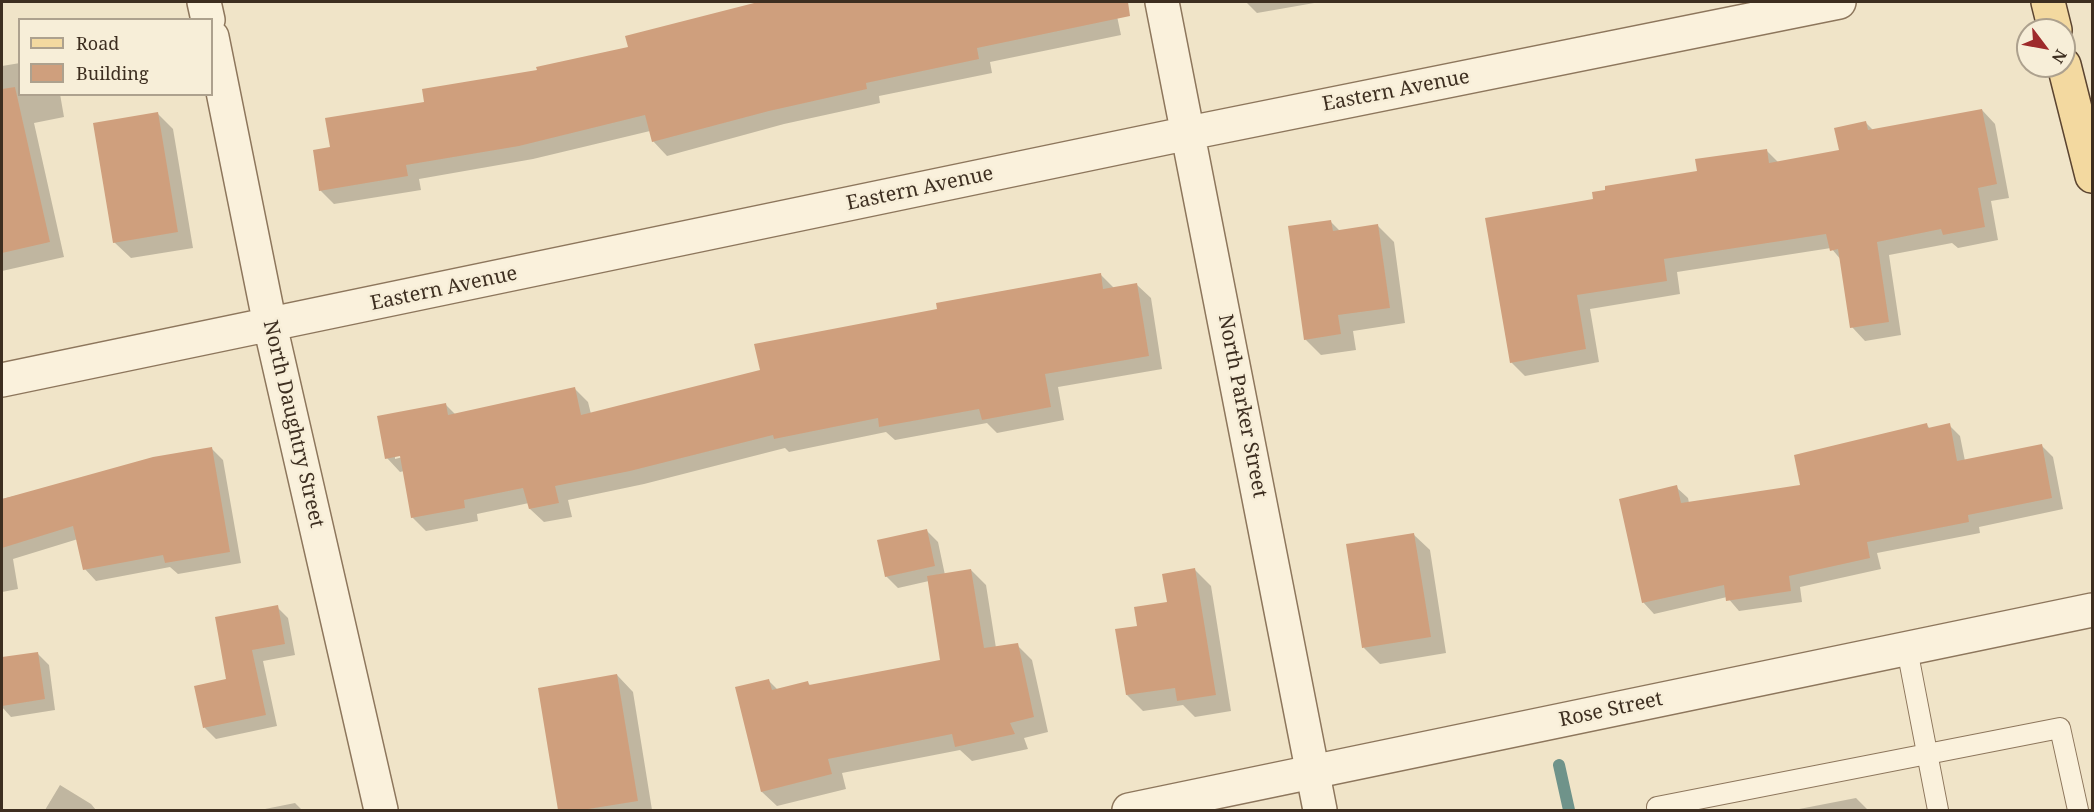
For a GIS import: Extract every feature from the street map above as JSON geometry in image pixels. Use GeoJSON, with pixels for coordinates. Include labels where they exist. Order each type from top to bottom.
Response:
{"type":"FeatureCollection","features":[{"type":"Feature","properties":{"kind":"main road"},"geometry":{"type":"LineString","coordinates":[[2048,2],[2052,18]]}},
{"type":"Feature","properties":{"kind":"main road"},"geometry":{"type":"LineString","coordinates":[[2067,78],[2092,176]]}},
{"type":"Feature","properties":{"kind":"street"},"geometry":{"type":"LineString","coordinates":[[204,2],[208,18]]}},
{"type":"Feature","properties":{"kind":"street","name":"North Parker Street"},"geometry":{"type":"LineString","coordinates":[[1162,2],[1190,133],[1320,810]]}},
{"type":"Feature","properties":{"kind":"street","name":"Eastern Avenue"},"geometry":{"type":"LineString","coordinates":[[2,381],[1190,133],[1839,2]]}},
{"type":"Feature","properties":{"kind":"street","name":"North Daughtry Street"},"geometry":{"type":"LineString","coordinates":[[213,42],[270,325],[381,810]]}},
{"type":"Feature","properties":{"kind":"street","name":"Rose Street"},"geometry":{"type":"LineString","coordinates":[[1129,810],[2092,610]]}},
{"type":"Feature","properties":{"kind":"lane"},"geometry":{"type":"LineString","coordinates":[[1907,649],[1938,810]]}},
{"type":"Feature","properties":{"kind":"lane"},"geometry":{"type":"LineString","coordinates":[[1656,807],[2060,728],[2078,810]]}},
{"type":"Feature","properties":{"kind":"building"},"geometry":{"type":"Polygon","coordinates":[[[758,2],[1128,2],[1130,16],[977,48],[979,59],[866,83],[867,89],[769,111],[652,142],[645,115],[519,146],[406,165],[408,176],[319,191],[313,150],[330,147],[325,118],[424,102],[422,89],[537,70],[536,67],[628,47],[625,36],[758,2]]]}},
{"type":"Feature","properties":{"kind":"building"},"geometry":{"type":"Polygon","coordinates":[[[15,87],[50,242],[2,253],[2,89],[15,87]]]}},
{"type":"Feature","properties":{"kind":"building"},"geometry":{"type":"Polygon","coordinates":[[[1982,109],[1997,184],[1978,188],[1985,227],[1943,235],[1941,229],[1877,242],[1889,322],[1850,328],[1838,249],[1830,251],[1826,234],[1664,259],[1667,281],[1577,295],[1586,349],[1510,363],[1485,218],[1593,199],[1592,192],[1605,190],[1605,186],[1697,171],[1695,159],[1767,149],[1769,163],[1839,150],[1834,128],[1866,121],[1868,130],[1982,109]]]}},
{"type":"Feature","properties":{"kind":"building"},"geometry":{"type":"Polygon","coordinates":[[[158,112],[178,232],[113,243],[93,123],[158,112]]]}},
{"type":"Feature","properties":{"kind":"building"},"geometry":{"type":"Polygon","coordinates":[[[1331,220],[1333,231],[1378,224],[1390,308],[1338,315],[1341,334],[1304,340],[1288,226],[1331,220]]]}},
{"type":"Feature","properties":{"kind":"building"},"geometry":{"type":"Polygon","coordinates":[[[1101,273],[1103,289],[1137,283],[1149,356],[1045,374],[1051,407],[982,420],[979,409],[879,427],[878,418],[774,439],[773,435],[630,471],[555,486],[559,503],[529,509],[523,488],[464,500],[465,508],[411,518],[400,456],[385,459],[377,416],[446,403],[448,415],[575,387],[581,415],[760,370],[754,344],[937,309],[936,303],[1101,273]]]}},
{"type":"Feature","properties":{"kind":"building"},"geometry":{"type":"Polygon","coordinates":[[[1927,423],[1928,428],[1950,423],[1957,461],[2042,444],[2052,498],[1968,515],[1969,522],[1867,542],[1870,558],[1789,576],[1791,591],[1726,601],[1724,585],[1642,603],[1619,499],[1677,485],[1681,503],[1800,485],[1794,455],[1927,423]]]}},
{"type":"Feature","properties":{"kind":"building"},"geometry":{"type":"Polygon","coordinates":[[[212,447],[230,552],[165,563],[163,555],[83,570],[73,526],[2,548],[2,499],[153,457],[212,447]]]}},
{"type":"Feature","properties":{"kind":"building"},"geometry":{"type":"Polygon","coordinates":[[[927,529],[935,566],[885,577],[877,540],[927,529]]]}},
{"type":"Feature","properties":{"kind":"building"},"geometry":{"type":"Polygon","coordinates":[[[1414,533],[1431,637],[1362,648],[1346,544],[1414,533]]]}},
{"type":"Feature","properties":{"kind":"building"},"geometry":{"type":"Polygon","coordinates":[[[1195,568],[1216,695],[1177,701],[1175,688],[1126,695],[1115,629],[1137,626],[1134,607],[1167,602],[1162,574],[1195,568]]]}},
{"type":"Feature","properties":{"kind":"building"},"geometry":{"type":"Polygon","coordinates":[[[971,569],[984,648],[1018,643],[1034,717],[1010,723],[1015,734],[955,747],[952,734],[828,759],[832,774],[761,792],[735,687],[769,679],[772,690],[808,681],[809,685],[940,660],[927,576],[971,569]]]}},
{"type":"Feature","properties":{"kind":"building"},"geometry":{"type":"Polygon","coordinates":[[[278,605],[285,644],[252,650],[266,715],[203,728],[194,686],[226,679],[215,617],[278,605]]]}},
{"type":"Feature","properties":{"kind":"building"},"geometry":{"type":"Polygon","coordinates":[[[38,652],[45,699],[2,706],[2,657],[38,652]]]}},
{"type":"Feature","properties":{"kind":"building"},"geometry":{"type":"Polygon","coordinates":[[[617,674],[638,801],[582,810],[558,810],[538,688],[617,674]]]}},
{"type":"Feature","properties":{"kind":"waterway"},"geometry":{"type":"LineString","coordinates":[[1559,765],[1569,810]]}}]}
